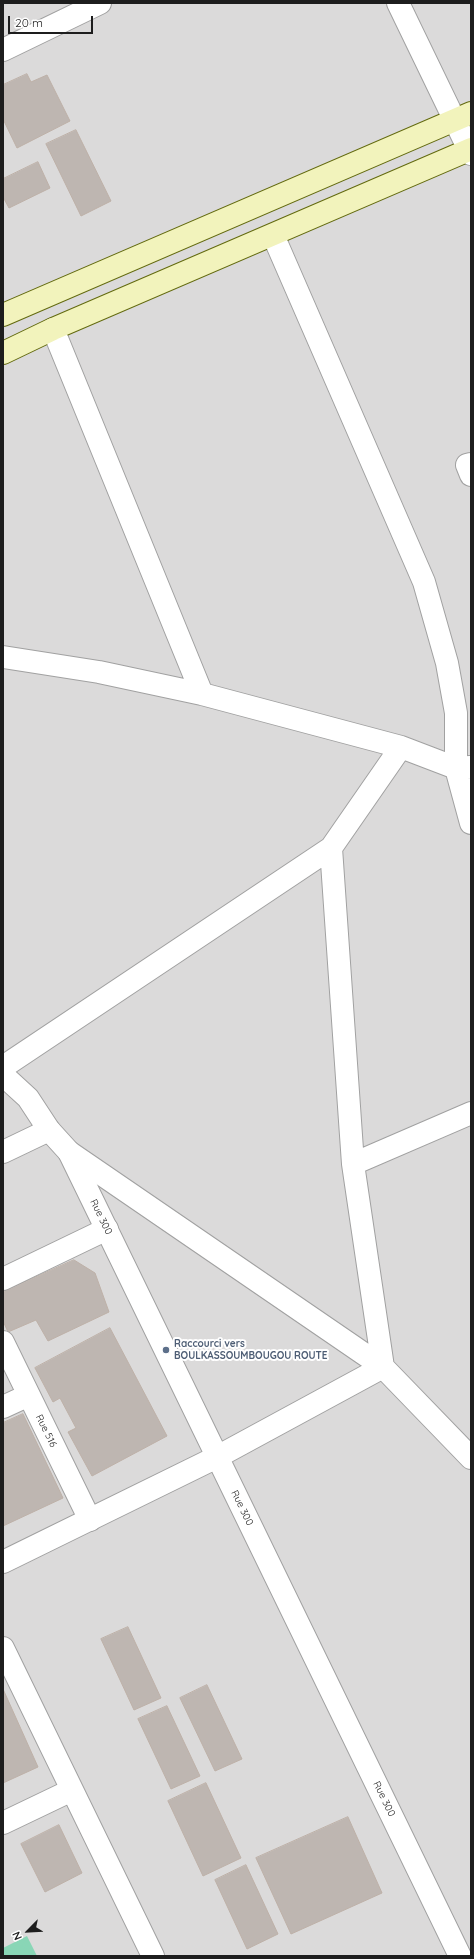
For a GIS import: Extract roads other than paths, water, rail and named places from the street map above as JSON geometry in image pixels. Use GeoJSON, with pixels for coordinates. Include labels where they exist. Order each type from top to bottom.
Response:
{"type":"FeatureCollection","features":[{"type":"Feature","properties":{"kind":"main road"},"geometry":{"type":"LineString","coordinates":[[3,316],[463,117]]}},
{"type":"Feature","properties":{"kind":"main road"},"geometry":{"type":"LineString","coordinates":[[3,353],[52,329],[470,151]]}},
{"type":"Feature","properties":{"kind":"street"},"geometry":{"type":"LineString","coordinates":[[3,50],[100,3]]}},
{"type":"Feature","properties":{"kind":"street"},"geometry":{"type":"LineString","coordinates":[[398,3],[463,117],[470,151]]}},
{"type":"Feature","properties":{"kind":"street"},"geometry":{"type":"LineString","coordinates":[[273,235],[424,582],[447,663],[456,713],[471,823]]}},
{"type":"Feature","properties":{"kind":"street"},"geometry":{"type":"LineString","coordinates":[[52,329],[202,694]]}},
{"type":"Feature","properties":{"kind":"street"},"geometry":{"type":"LineString","coordinates":[[471,464],[467,465],[471,475]]}},
{"type":"Feature","properties":{"kind":"street"},"geometry":{"type":"LineString","coordinates":[[3,657],[99,672],[202,694],[401,747],[463,767]]}},
{"type":"Feature","properties":{"kind":"street"},"geometry":{"type":"LineString","coordinates":[[3,674],[25,660]]}},
{"type":"Feature","properties":{"kind":"street"},"geometry":{"type":"LineString","coordinates":[[3,1066],[331,848],[401,747]]}},
{"type":"Feature","properties":{"kind":"street"},"geometry":{"type":"LineString","coordinates":[[331,848],[353,1164],[383,1367]]}},
{"type":"Feature","properties":{"kind":"street","name":"Rue 300"},"geometry":{"type":"LineString","coordinates":[[3,1075],[28,1098],[49,1130],[69,1152],[460,1956]]}},
{"type":"Feature","properties":{"kind":"street"},"geometry":{"type":"LineString","coordinates":[[353,1164],[471,1113]]}},
{"type":"Feature","properties":{"kind":"street"},"geometry":{"type":"LineString","coordinates":[[3,1152],[49,1130]]}},
{"type":"Feature","properties":{"kind":"street"},"geometry":{"type":"LineString","coordinates":[[69,1152],[383,1367],[471,1458]]}},
{"type":"Feature","properties":{"kind":"street"},"geometry":{"type":"LineString","coordinates":[[3,1279],[106,1229]]}},
{"type":"Feature","properties":{"kind":"street","name":"Rue 516"},"geometry":{"type":"LineString","coordinates":[[3,1342],[90,1520]]}},
{"type":"Feature","properties":{"kind":"street"},"geometry":{"type":"LineString","coordinates":[[3,1562],[218,1457],[383,1367]]}},
{"type":"Feature","properties":{"kind":"street"},"geometry":{"type":"LineString","coordinates":[[3,1407],[29,1395]]}},
{"type":"Feature","properties":{"kind":"street"},"geometry":{"type":"LineString","coordinates":[[3,1648],[153,1956]]}},
{"type":"Feature","properties":{"kind":"street"},"geometry":{"type":"LineString","coordinates":[[3,1823],[72,1790]]}},
{"type":"Feature","properties":{"kind":"place","name":"Raccourci vers BOULKASSOUMBOUGOU ROUTE"},"geometry":{"type":"Point","coordinates":[166,1350]}}]}
